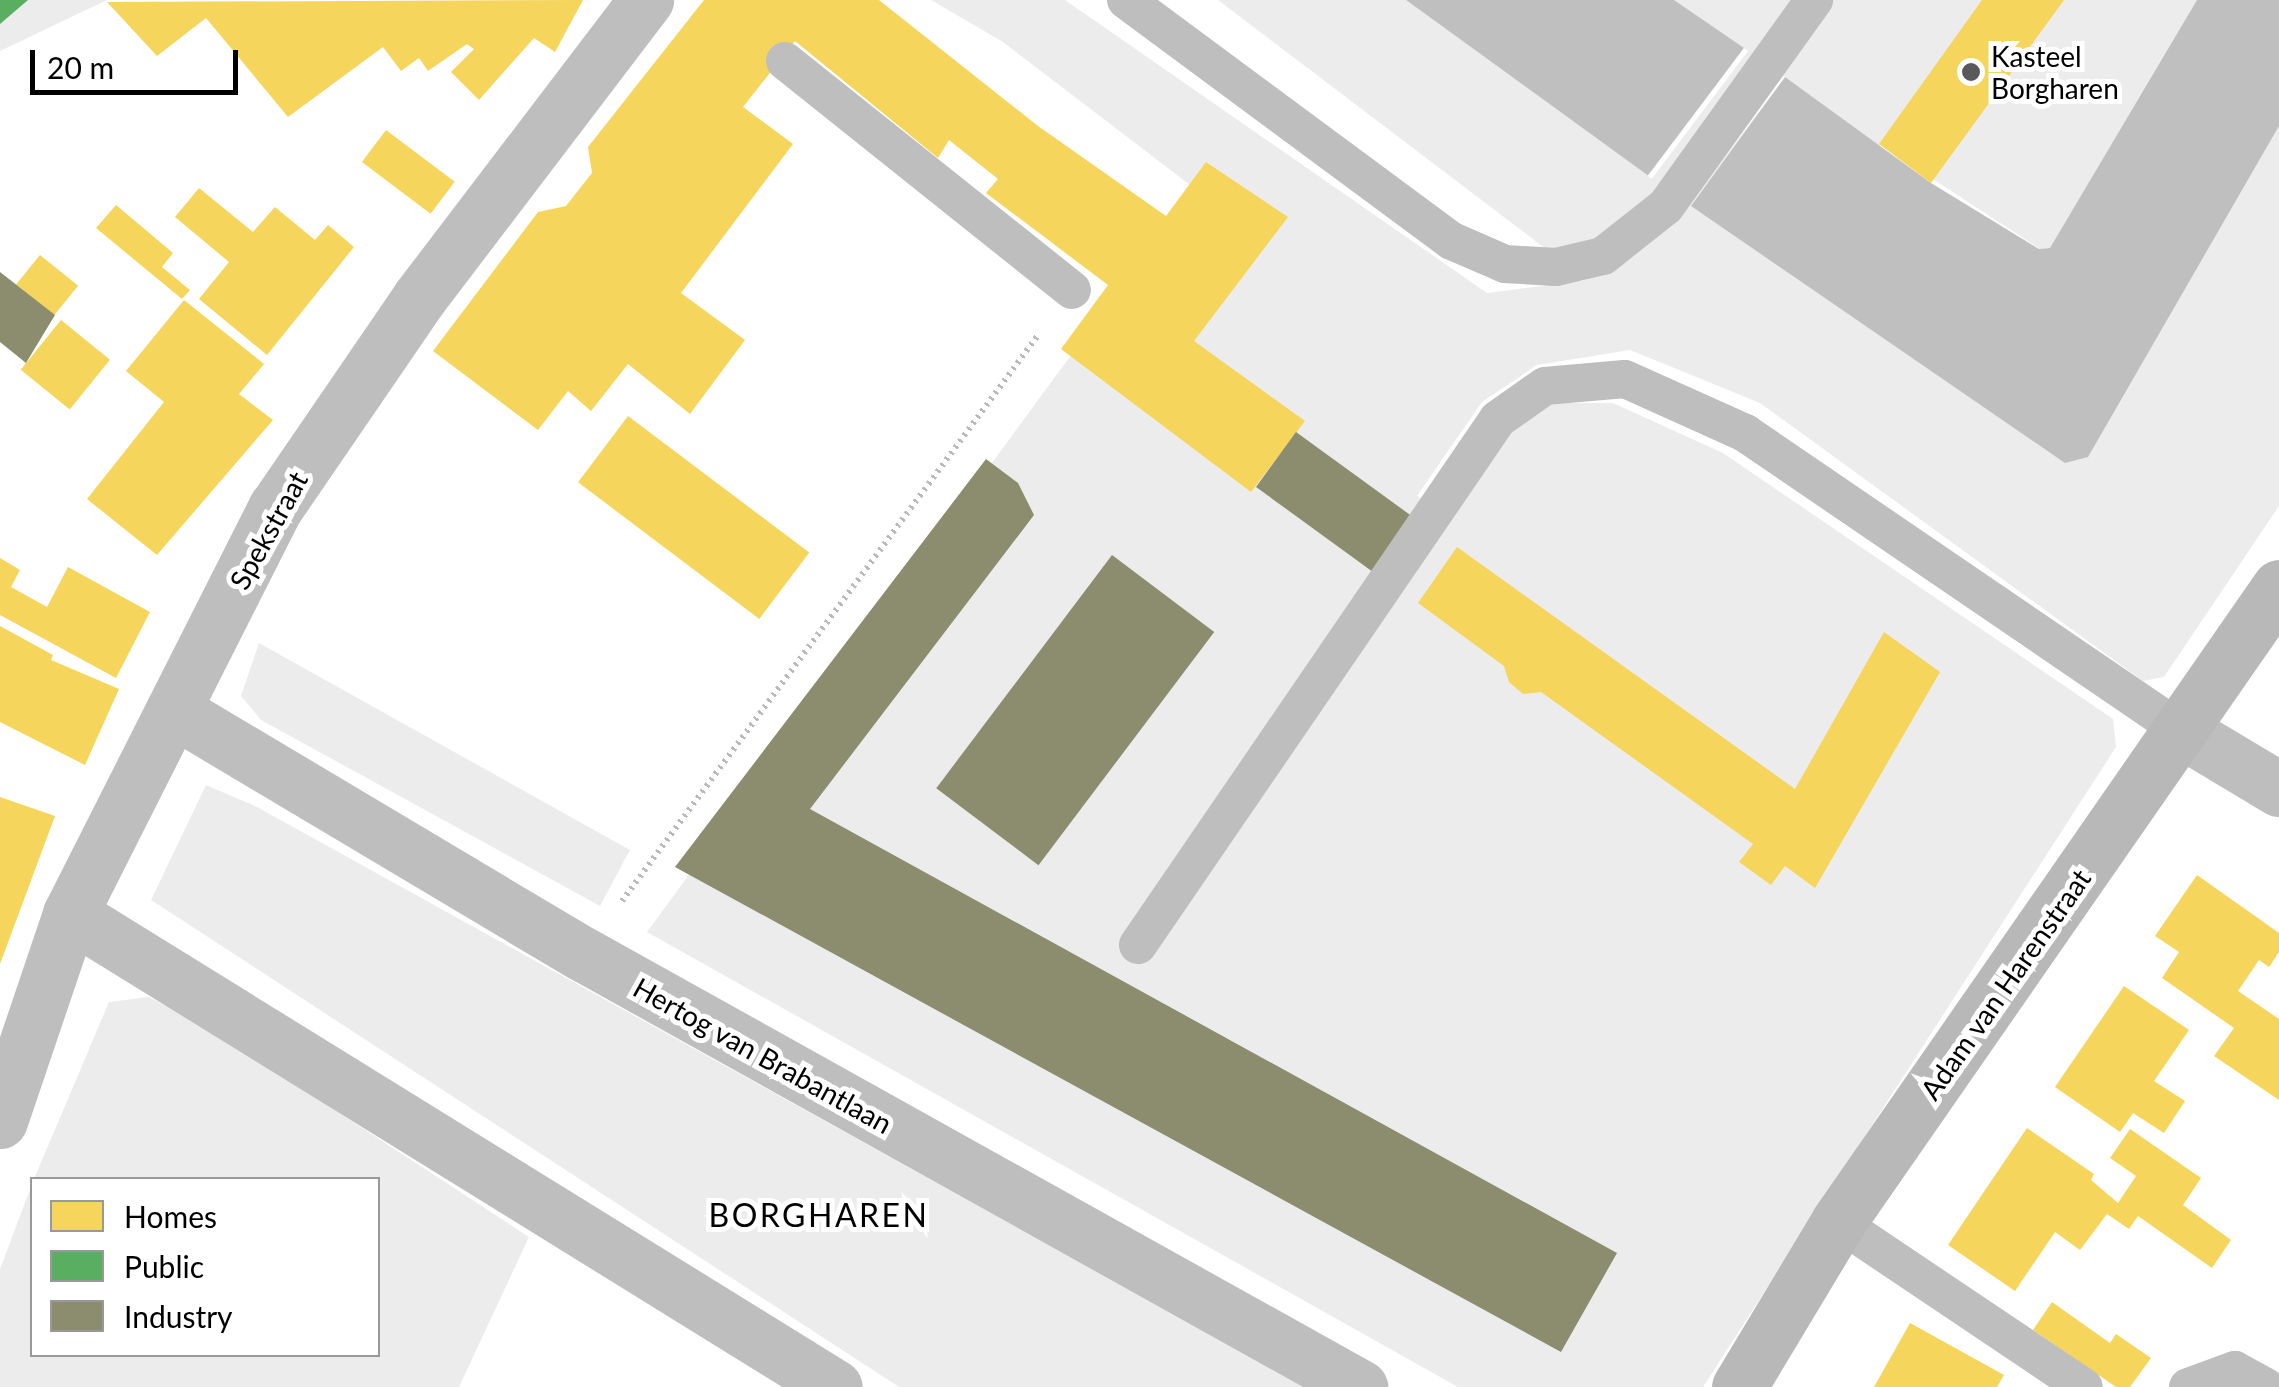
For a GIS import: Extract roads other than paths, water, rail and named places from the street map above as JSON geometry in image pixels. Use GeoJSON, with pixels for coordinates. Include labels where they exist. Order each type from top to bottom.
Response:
{"type":"FeatureCollection","features":[{"type":"Feature","properties":{"kind":"street","name":"Spekstraat"},"geometry":{"type":"LineString","coordinates":[[0,1122],[70,914],[276,507],[419,298],[646,0]]}},
{"type":"Feature","properties":{"kind":"street","name":"Adam van Harenstraat"},"geometry":{"type":"LineString","coordinates":[[1740,1387],[1838,1222],[2279,587]]}},
{"type":"Feature","properties":{"kind":"street","name":"Hertog van Brabantlaan"},"geometry":{"type":"LineString","coordinates":[[173,710],[583,954],[1360,1387]]}},
{"type":"Feature","properties":{"kind":"street"},"geometry":{"type":"LineString","coordinates":[[2182,731],[2279,789]]}},
{"type":"Feature","properties":{"kind":"street"},"geometry":{"type":"LineString","coordinates":[[70,914],[835,1387]]}},
{"type":"Feature","properties":{"kind":"lane"},"geometry":{"type":"LineString","coordinates":[[1126,0],[1452,242],[1506,264],[1556,267],[1603,256],[1638,235],[1674,196],[1814,0]]}},
{"type":"Feature","properties":{"kind":"lane"},"geometry":{"type":"LineString","coordinates":[[785,61],[1072,290]]}},
{"type":"Feature","properties":{"kind":"lane"},"geometry":{"type":"LineString","coordinates":[[1138,945],[1498,418],[1545,386],[1625,378],[1745,433],[2182,731]]}},
{"type":"Feature","properties":{"kind":"lane"},"geometry":{"type":"LineString","coordinates":[[1838,1222],[2084,1387]]}},
{"type":"Feature","properties":{"kind":"lane"},"geometry":{"type":"LineString","coordinates":[[2188,1387],[2235,1370],[2266,1387]]}},
{"type":"Feature","properties":{"kind":"place","name":"Kasteel Borgharen"},"geometry":{"type":"Point","coordinates":[1971,72]}},
{"type":"Feature","properties":{"kind":"district","name":"BORGHAREN"},"geometry":{"type":"Point","coordinates":[819,1215]}}]}
